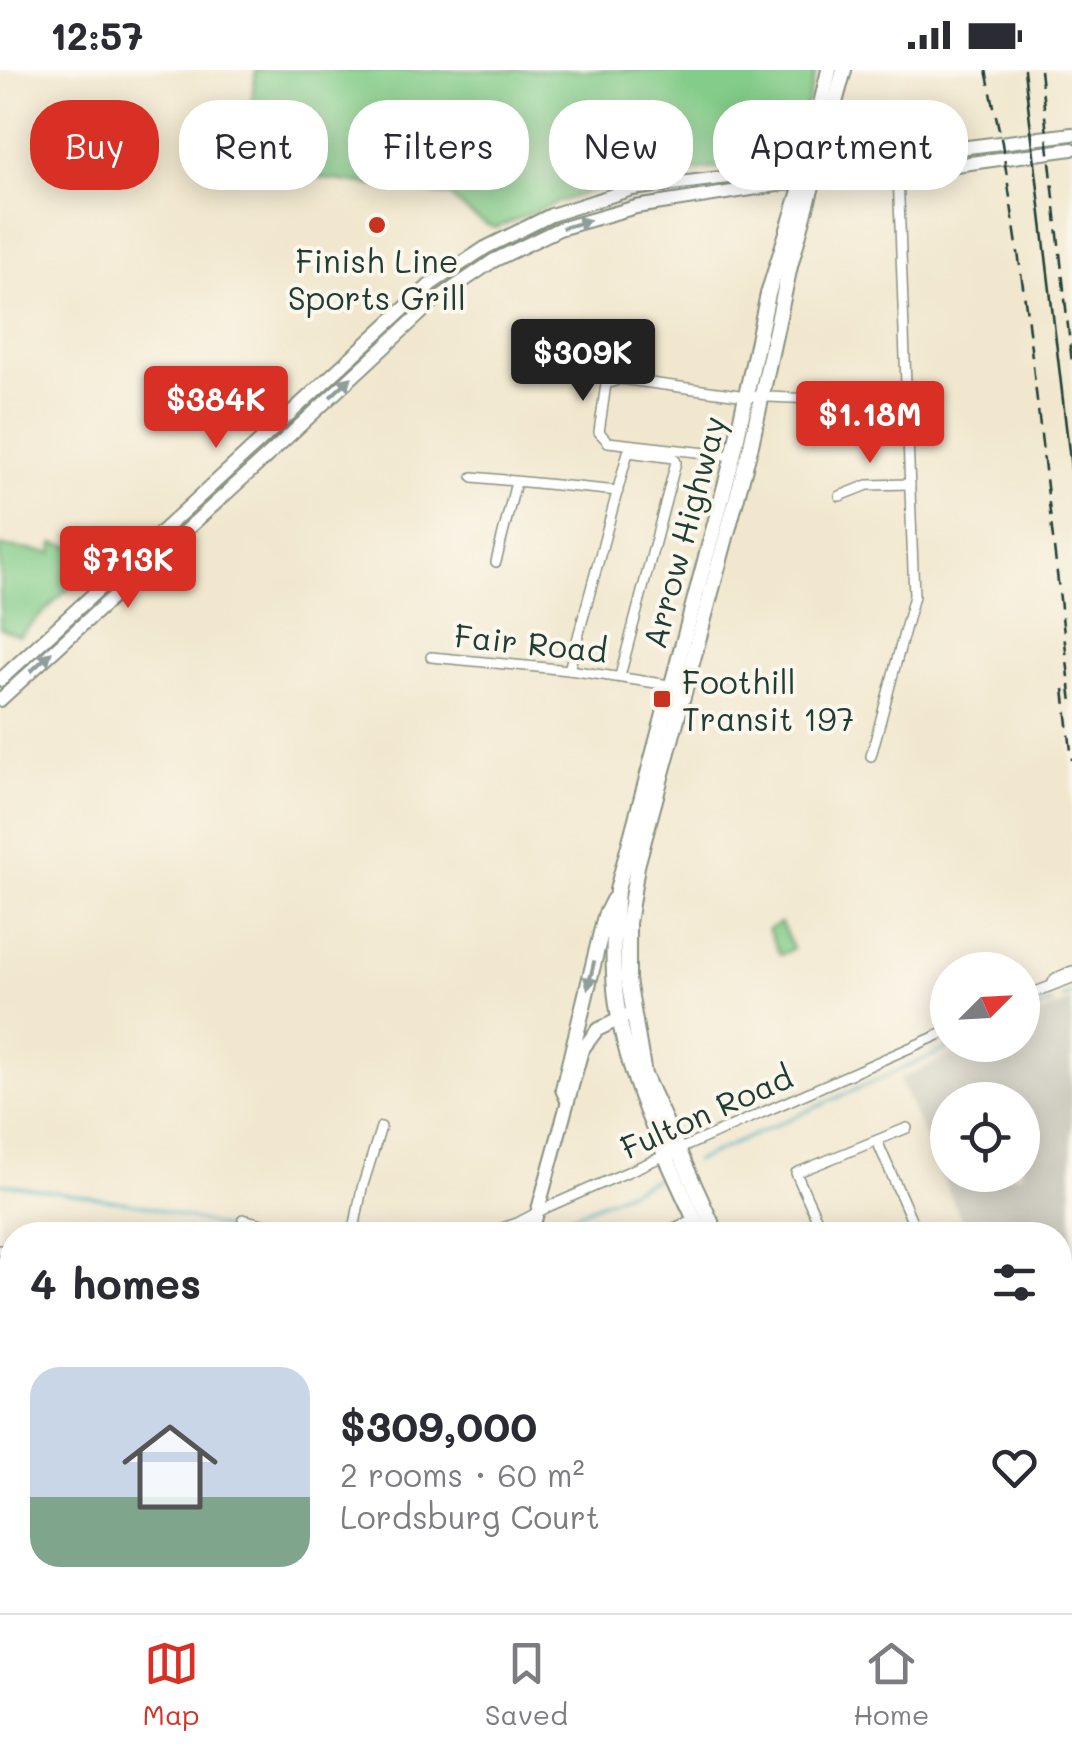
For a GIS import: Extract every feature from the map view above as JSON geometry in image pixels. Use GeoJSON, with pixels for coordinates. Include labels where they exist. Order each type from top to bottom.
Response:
{"type":"FeatureCollection","features":[{"type":"Feature","properties":{"kind":"main road","name":"Arrow Highway"},"geometry":{"type":"LineString","coordinates":[[824,100],[830,70]]}},
{"type":"Feature","properties":{"kind":"main road"},"geometry":{"type":"LineString","coordinates":[[834,100],[844,70]]}},
{"type":"Feature","properties":{"kind":"main road"},"geometry":{"type":"LineString","coordinates":[[968,147],[1072,134]]}},
{"type":"Feature","properties":{"kind":"main road"},"geometry":{"type":"LineString","coordinates":[[968,163],[1072,149]]}},
{"type":"Feature","properties":{"kind":"main road"},"geometry":{"type":"LineString","coordinates":[[0,680],[431,284],[485,248],[551,215],[632,189],[713,182]]}},
{"type":"Feature","properties":{"kind":"main road"},"geometry":{"type":"LineString","coordinates":[[0,700],[433,302],[493,262],[559,229],[636,207],[723,190]]}},
{"type":"Feature","properties":{"kind":"main road","name":"Arrow Highway"},"geometry":{"type":"LineString","coordinates":[[624,891],[679,686],[733,456],[754,397],[768,294],[804,190]]}},
{"type":"Feature","properties":{"kind":"main road"},"geometry":{"type":"LineString","coordinates":[[679,686],[751,444],[754,397]]}},
{"type":"Feature","properties":{"kind":"main road"},"geometry":{"type":"LineString","coordinates":[[624,891],[626,1016],[634,1080],[711,1222]]}},
{"type":"Feature","properties":{"kind":"main road"},"geometry":{"type":"LineString","coordinates":[[567,1098],[564,1090],[605,916],[624,891]]}},
{"type":"Feature","properties":{"kind":"main road"},"geometry":{"type":"LineString","coordinates":[[534,1222],[582,1050],[597,1030],[626,1016]]}},
{"type":"Feature","properties":{"kind":"main road"},"geometry":{"type":"LineString","coordinates":[[672,1153],[696,1222]]}},
{"type":"Feature","properties":{"kind":"street"},"geometry":{"type":"LineString","coordinates":[[871,756],[914,596],[899,190]]}},
{"type":"Feature","properties":{"kind":"street"},"geometry":{"type":"LineString","coordinates":[[733,456],[608,442],[598,432],[606,384],[620,379],[754,397],[906,403]]}},
{"type":"Feature","properties":{"kind":"street"},"geometry":{"type":"LineString","coordinates":[[569,670],[628,452],[674,458],[620,676]]}},
{"type":"Feature","properties":{"kind":"street"},"geometry":{"type":"LineString","coordinates":[[474,476],[618,490]]}},
{"type":"Feature","properties":{"kind":"street"},"geometry":{"type":"LineString","coordinates":[[496,562],[516,482]]}},
{"type":"Feature","properties":{"kind":"street"},"geometry":{"type":"LineString","coordinates":[[840,496],[868,485],[910,484]]}},
{"type":"Feature","properties":{"kind":"street","name":"Fair Road"},"geometry":{"type":"LineString","coordinates":[[431,657],[569,670],[679,686]]}},
{"type":"Feature","properties":{"kind":"street"},"geometry":{"type":"LineString","coordinates":[[1040,989],[1072,975]]}},
{"type":"Feature","properties":{"kind":"street","name":"Fulton Road"},"geometry":{"type":"LineString","coordinates":[[518,1222],[930,1038]]}},
{"type":"Feature","properties":{"kind":"street"},"geometry":{"type":"LineString","coordinates":[[356,1222],[362,1188],[381,1128]]}},
{"type":"Feature","properties":{"kind":"street"},"geometry":{"type":"LineString","coordinates":[[818,1222],[796,1172],[907,1128]]}},
{"type":"Feature","properties":{"kind":"street"},"geometry":{"type":"LineString","coordinates":[[877,1141],[912,1222]]}},
{"type":"Feature","properties":{"kind":"street"},"geometry":{"type":"LineString","coordinates":[[243,1219],[254,1222]]}},
{"type":"Feature","properties":{"kind":"street"},"geometry":{"type":"LineString","coordinates":[[687,1222],[694,1219]]}},
{"type":"Feature","properties":{"kind":"shaded area"},"geometry":{"type":"Polygon","coordinates":[[[1072,1000],[1072,1222],[962,1222],[949,1192],[1040,1192],[1040,1082],[930,1082],[930,1149],[899,1079],[936,1062],[1040,1062],[1040,1015],[1072,1000]]]}},
{"type":"Feature","properties":{"kind":"green space"},"geometry":{"type":"Polygon","coordinates":[[[256,70],[816,70],[808,100],[713,100],[713,169],[693,171],[693,100],[549,100],[549,190],[597,190],[496,228],[472,215],[451,196],[407,190],[529,190],[529,100],[348,100],[348,182],[328,179],[328,100],[252,100],[256,70]]]}},
{"type":"Feature","properties":{"kind":"green space"},"geometry":{"type":"Polygon","coordinates":[[[54,543],[105,554],[19,636],[0,628],[0,546],[52,553],[54,543]]]}},
{"type":"Feature","properties":{"kind":"green space"},"geometry":{"type":"Polygon","coordinates":[[[781,923],[793,949],[780,955],[768,929],[781,923]]]}},
{"type":"Feature","properties":{"kind":"waterway"},"geometry":{"type":"LineString","coordinates":[[1063,998],[1072,994]]}},
{"type":"Feature","properties":{"kind":"waterway"},"geometry":{"type":"LineString","coordinates":[[1040,1008],[1052,1003]]}},
{"type":"Feature","properties":{"kind":"waterway"},"geometry":{"type":"LineString","coordinates":[[695,1161],[930,1057]]}},
{"type":"Feature","properties":{"kind":"waterway"},"geometry":{"type":"LineString","coordinates":[[558,1222],[664,1175]]}},
{"type":"Feature","properties":{"kind":"waterway"},"geometry":{"type":"LineString","coordinates":[[0,1183],[142,1205],[203,1222]]}},
{"type":"Feature","properties":{"kind":"tram line"},"geometry":{"type":"LineString","coordinates":[[1024,70],[1072,477]]}},
{"type":"Feature","properties":{"kind":"railway"},"geometry":{"type":"LineString","coordinates":[[986,70],[1002,143],[1027,314],[1072,703]]}},
{"type":"Feature","properties":{"kind":"railway"},"geometry":{"type":"LineString","coordinates":[[1040,70],[1072,363]]}},
{"type":"Feature","properties":{"kind":"railway"},"geometry":{"type":"LineString","coordinates":[[1064,689],[1072,760]]}},
{"type":"Feature","properties":{"kind":"place","name":"Finish Line Sports Grill"},"geometry":{"type":"Point","coordinates":[377,225]}},
{"type":"Feature","properties":{"kind":"place","name":"Foothill Transit 197"},"geometry":{"type":"Point","coordinates":[662,699]}}]}
